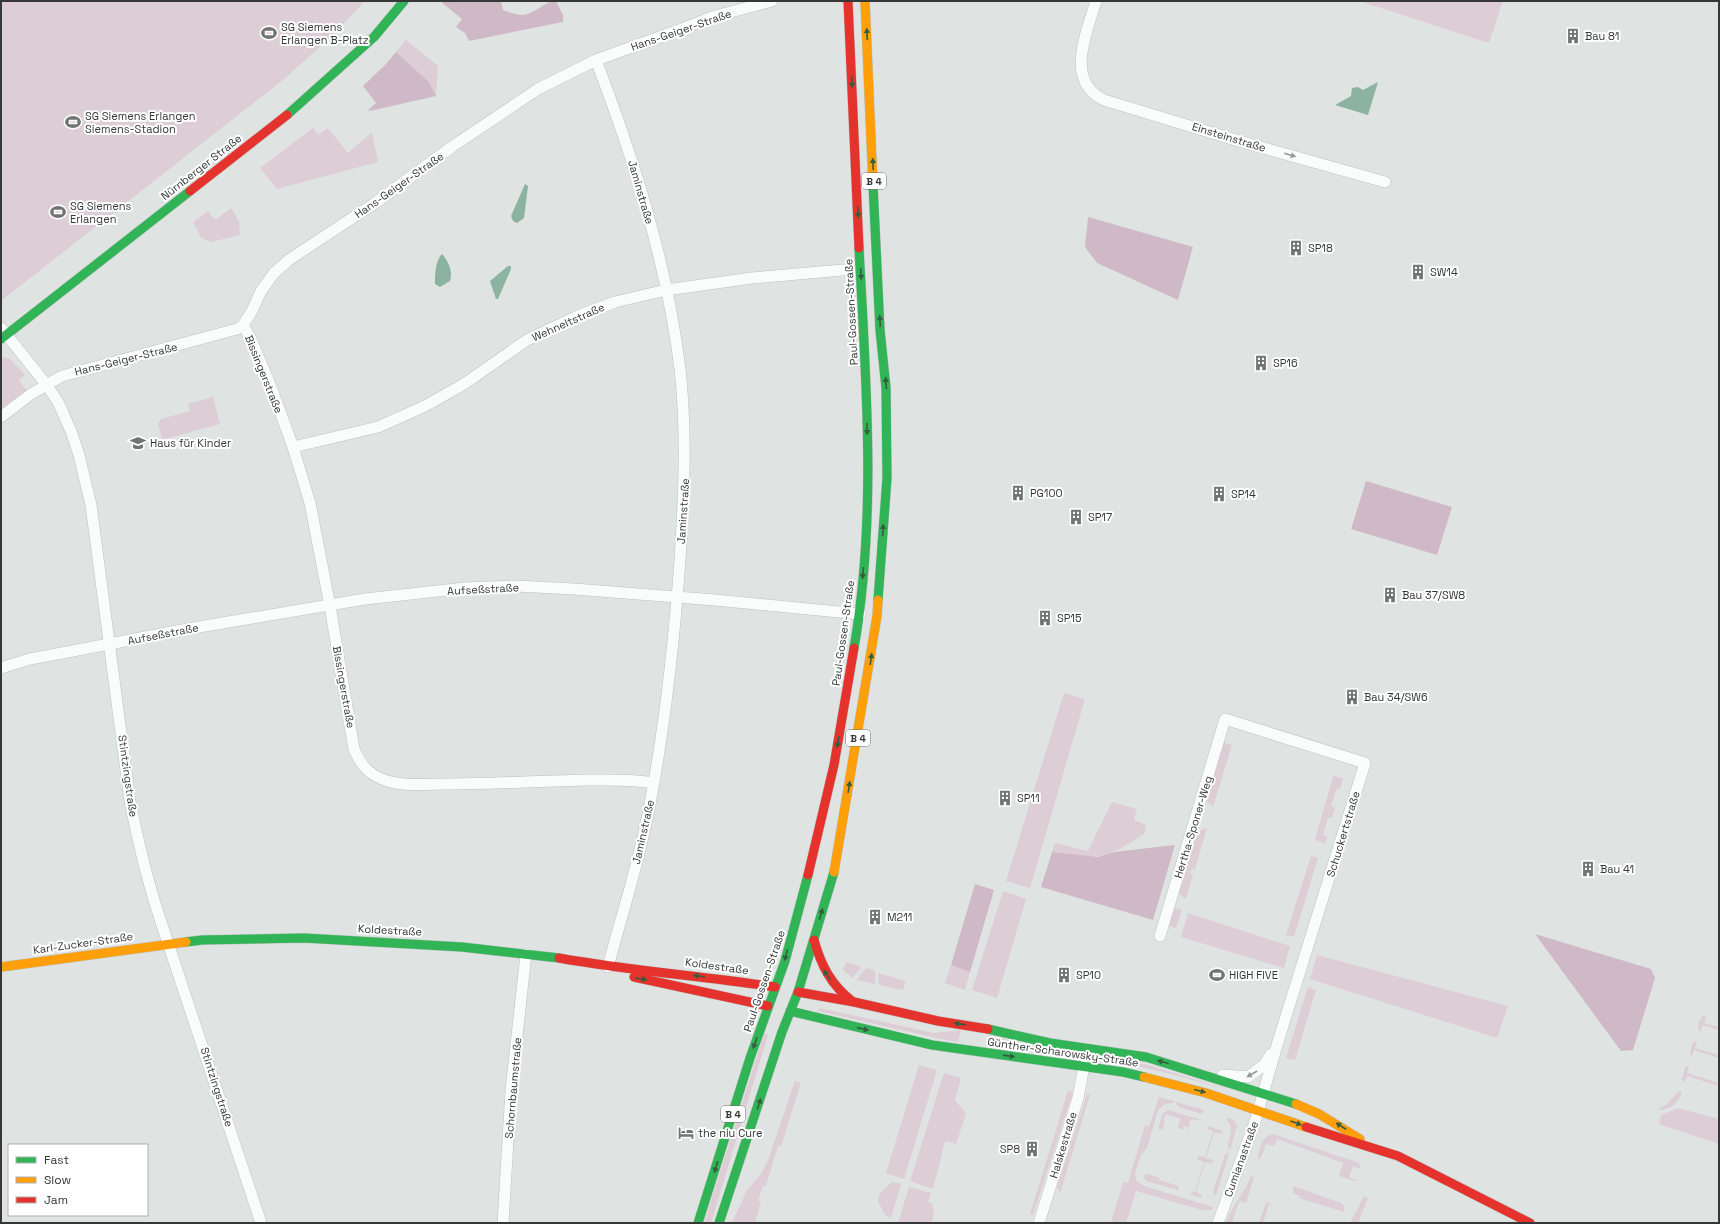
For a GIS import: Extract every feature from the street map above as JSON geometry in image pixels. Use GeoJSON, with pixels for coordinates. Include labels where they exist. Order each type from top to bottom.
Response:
{"type":"FeatureCollection","features":[{"type":"Feature","properties":{"kind":"street","name":"Nürnberger Straße"},"geometry":{"type":"LineString","coordinates":[[3,334],[293,110],[374,37],[404,1]]}},
{"type":"Feature","properties":{"kind":"street","name":"Hans-Geiger-Straße"},"geometry":{"type":"LineString","coordinates":[[1,417],[46,384],[70,373],[227,333],[244,325],[261,291],[274,273],[290,259],[395,189],[453,146],[538,89],[596,60],[712,17],[772,1]]}},
{"type":"Feature","properties":{"kind":"street","name":"Paul-Gossen-Straße"},"geometry":{"type":"LineString","coordinates":[[719,1223],[779,1009],[787,989],[785,961],[822,821],[835,758],[860,614],[867,524],[867,405],[848,1]]}},
{"type":"Feature","properties":{"kind":"street","name":"Paul-Gossen-Straße"},"geometry":{"type":"LineString","coordinates":[[698,1223],[787,989],[814,940],[836,864],[877,616],[887,478],[886,388],[880,330],[865,1]]}},
{"type":"Feature","properties":{"kind":"street","name":"Einsteinstraße"},"geometry":{"type":"LineString","coordinates":[[1096,1],[1081,51],[1081,67],[1090,91],[1104,100],[1239,141],[1385,182]]}},
{"type":"Feature","properties":{"kind":"street","name":"Jaminstraße"},"geometry":{"type":"LineString","coordinates":[[596,60],[620,124],[635,170],[653,232],[666,290],[679,364],[684,423],[685,481],[677,597],[663,726],[654,783],[632,881],[608,967]]}},
{"type":"Feature","properties":{"kind":"street","name":"Wehneltstraße"},"geometry":{"type":"LineString","coordinates":[[293,447],[378,427],[425,406],[464,384],[527,340],[552,327],[608,304],[666,290],[752,278],[843,270]]}},
{"type":"Feature","properties":{"kind":"street","name":"Bissingerstraße"},"geometry":{"type":"LineString","coordinates":[[244,325],[262,365],[293,447],[310,504],[330,606],[354,749],[359,761],[370,773],[382,779],[398,783],[466,784],[606,780],[654,783]]}},
{"type":"Feature","properties":{"kind":"street","name":"Stintzingstraße"},"geometry":{"type":"LineString","coordinates":[[3,334],[46,384],[58,402],[71,431],[87,486],[110,644],[130,801],[138,843],[146,876],[262,1223]]}},
{"type":"Feature","properties":{"kind":"street"},"geometry":{"type":"LineString","coordinates":[[867,405],[870,400],[880,398],[886,405]]}},
{"type":"Feature","properties":{"kind":"street","name":"Aufseßstraße"},"geometry":{"type":"LineString","coordinates":[[1,668],[30,659],[193,628],[365,599],[465,588],[516,586],[677,597],[860,614]]}},
{"type":"Feature","properties":{"kind":"street","name":"Hertha-Sponer-Weg"},"geometry":{"type":"LineString","coordinates":[[1160,936],[1225,719]]}},
{"type":"Feature","properties":{"kind":"street","name":"Schuckertstraße"},"geometry":{"type":"LineString","coordinates":[[1225,719],[1365,763],[1277,1045],[1264,1094]]}},
{"type":"Feature","properties":{"kind":"street"},"geometry":{"type":"LineString","coordinates":[[822,821],[824,826],[830,830],[836,829],[843,822]]}},
{"type":"Feature","properties":{"kind":"street","name":"Koldestraße"},"geometry":{"type":"LineString","coordinates":[[169,944],[202,940],[320,938],[452,946],[526,954],[608,967],[640,968],[787,989]]}},
{"type":"Feature","properties":{"kind":"street","name":"Günther-Scharowsky-Straße"},"geometry":{"type":"LineString","coordinates":[[814,940],[820,961],[830,979],[844,996],[854,1002]]}},
{"type":"Feature","properties":{"kind":"street","name":"Karl-Zucker-Straße"},"geometry":{"type":"LineString","coordinates":[[1,967],[169,944]]}},
{"type":"Feature","properties":{"kind":"street","name":"Schornbaumstraße"},"geometry":{"type":"LineString","coordinates":[[503,1223],[511,1090],[526,954]]}},
{"type":"Feature","properties":{"kind":"street","name":"Koldestraße"},"geometry":{"type":"LineString","coordinates":[[608,967],[638,978],[779,1009]]}},
{"type":"Feature","properties":{"kind":"street","name":"Günther-Scharowsky-Straße"},"geometry":{"type":"LineString","coordinates":[[787,989],[1050,1043],[1146,1057],[1200,1073],[1319,1114],[1374,1147],[1420,1166],[1530,1223]]}},
{"type":"Feature","properties":{"kind":"street","name":"Günther-Scharowsky-Straße"},"geometry":{"type":"LineString","coordinates":[[779,1009],[932,1045],[1084,1066],[1149,1078],[1206,1093],[1355,1143],[1374,1147]]}},
{"type":"Feature","properties":{"kind":"street"},"geometry":{"type":"LineString","coordinates":[[1030,1059],[1045,1055],[1050,1043]]}},
{"type":"Feature","properties":{"kind":"street","name":"Schuckertstraße"},"geometry":{"type":"LineString","coordinates":[[1200,1073],[1248,1077],[1264,1065],[1277,1045]]}},
{"type":"Feature","properties":{"kind":"street","name":"Halskestraße"},"geometry":{"type":"LineString","coordinates":[[1038,1223],[1078,1098],[1084,1066]]}},
{"type":"Feature","properties":{"kind":"street","name":"Cumianastraße"},"geometry":{"type":"LineString","coordinates":[[1218,1223],[1240,1168],[1264,1094]]}},
{"type":"Feature","properties":{"kind":"shaded area","name":"SG Siemens Erlangen"},"geometry":{"type":"Polygon","coordinates":[[[1,1],[365,1],[331,37],[284,79],[1,301],[1,1]]]}},
{"type":"Feature","properties":{"kind":"shaded area"},"geometry":{"type":"Polygon","coordinates":[[[440,1],[501,1],[503,10],[523,15],[532,12],[547,3],[556,1],[563,15],[563,22],[469,41],[465,33],[456,27],[462,19],[440,1]]]}},
{"type":"Feature","properties":{"kind":"shaded area"},"geometry":{"type":"Polygon","coordinates":[[[1359,1],[1503,1],[1489,43],[1359,1]]]}},
{"type":"Feature","properties":{"kind":"shaded area"},"geometry":{"type":"Polygon","coordinates":[[[406,40],[438,66],[436,96],[428,81],[396,52],[406,40]]]}},
{"type":"Feature","properties":{"kind":"shaded area"},"geometry":{"type":"Polygon","coordinates":[[[396,52],[428,81],[436,96],[370,111],[368,110],[376,103],[363,86],[396,52]]]}},
{"type":"Feature","properties":{"kind":"shaded area"},"geometry":{"type":"Polygon","coordinates":[[[1378,82],[1368,115],[1335,105],[1351,96],[1352,88],[1358,87],[1363,90],[1378,82]]]}},
{"type":"Feature","properties":{"kind":"shaded area"},"geometry":{"type":"Polygon","coordinates":[[[313,128],[318,135],[328,128],[348,153],[372,132],[378,162],[277,189],[260,168],[313,128]]]}},
{"type":"Feature","properties":{"kind":"shaded area"},"geometry":{"type":"Polygon","coordinates":[[[525,184],[528,186],[524,218],[517,223],[513,221],[511,216],[525,184]]]}},
{"type":"Feature","properties":{"kind":"shaded area"},"geometry":{"type":"Polygon","coordinates":[[[231,208],[239,221],[240,235],[211,242],[201,238],[193,222],[208,211],[215,220],[231,208]]]}},
{"type":"Feature","properties":{"kind":"shaded area"},"geometry":{"type":"Polygon","coordinates":[[[1088,217],[1193,247],[1178,300],[1097,263],[1085,247],[1088,217]]]}},
{"type":"Feature","properties":{"kind":"shaded area"},"geometry":{"type":"Polygon","coordinates":[[[442,254],[450,267],[451,278],[450,281],[440,287],[435,284],[435,276],[437,264],[442,254]]]}},
{"type":"Feature","properties":{"kind":"shaded area"},"geometry":{"type":"Polygon","coordinates":[[[508,266],[511,266],[511,269],[498,299],[496,299],[490,281],[508,266]]]}},
{"type":"Feature","properties":{"kind":"shaded area"},"geometry":{"type":"Polygon","coordinates":[[[1,357],[10,359],[25,375],[19,380],[27,391],[1,411],[1,357]]]}},
{"type":"Feature","properties":{"kind":"shaded area"},"geometry":{"type":"Polygon","coordinates":[[[213,397],[220,424],[162,440],[158,423],[161,419],[190,411],[188,404],[213,397]]]}},
{"type":"Feature","properties":{"kind":"shaded area"},"geometry":{"type":"Polygon","coordinates":[[[1366,481],[1452,507],[1437,555],[1351,529],[1366,481]]]}},
{"type":"Feature","properties":{"kind":"shaded area"},"geometry":{"type":"Polygon","coordinates":[[[1064,693],[1085,699],[1030,888],[1006,881],[1064,693]]]}},
{"type":"Feature","properties":{"kind":"shaded area"},"geometry":{"type":"Polygon","coordinates":[[[1221,742],[1232,745],[1213,807],[1204,799],[1221,742]]]}},
{"type":"Feature","properties":{"kind":"shaded area"},"geometry":{"type":"Polygon","coordinates":[[[1333,776],[1343,778],[1340,789],[1337,788],[1331,806],[1335,807],[1332,818],[1328,818],[1323,835],[1327,836],[1325,843],[1315,840],[1333,776]]]}},
{"type":"Feature","properties":{"kind":"shaded area"},"geometry":{"type":"Polygon","coordinates":[[[1112,802],[1137,809],[1134,820],[1146,825],[1144,834],[1117,850],[1105,855],[1081,857],[1052,852],[1055,843],[1088,851],[1112,802]]]}},
{"type":"Feature","properties":{"kind":"shaded area"},"geometry":{"type":"Polygon","coordinates":[[[1207,828],[1195,869],[1192,869],[1190,874],[1193,875],[1186,899],[1177,892],[1195,832],[1207,828]]]}},
{"type":"Feature","properties":{"kind":"shaded area"},"geometry":{"type":"Polygon","coordinates":[[[1175,845],[1153,920],[1041,887],[1052,852],[1098,857],[1114,852],[1175,845]]]}},
{"type":"Feature","properties":{"kind":"shaded area"},"geometry":{"type":"Polygon","coordinates":[[[1311,856],[1318,858],[1294,937],[1286,935],[1311,856]]]}},
{"type":"Feature","properties":{"kind":"shaded area"},"geometry":{"type":"Polygon","coordinates":[[[975,884],[994,890],[970,972],[951,965],[975,884]]]}},
{"type":"Feature","properties":{"kind":"shaded area"},"geometry":{"type":"Polygon","coordinates":[[[1003,891],[1026,899],[997,998],[972,990],[1003,891]]]}},
{"type":"Feature","properties":{"kind":"shaded area"},"geometry":{"type":"Polygon","coordinates":[[[1171,907],[1182,910],[1176,928],[1166,925],[1171,907]]]}},
{"type":"Feature","properties":{"kind":"shaded area"},"geometry":{"type":"Polygon","coordinates":[[[1188,913],[1290,946],[1284,968],[1181,937],[1188,913]]]}},
{"type":"Feature","properties":{"kind":"shaded area"},"geometry":{"type":"Polygon","coordinates":[[[1535,934],[1651,969],[1655,978],[1633,1050],[1621,1051],[1535,934]]]}},
{"type":"Feature","properties":{"kind":"shaded area"},"geometry":{"type":"Polygon","coordinates":[[[1317,955],[1508,1006],[1497,1038],[1310,979],[1317,955]]]}},
{"type":"Feature","properties":{"kind":"shaded area"},"geometry":{"type":"Polygon","coordinates":[[[846,962],[862,967],[852,978],[843,970],[846,962]]]}},
{"type":"Feature","properties":{"kind":"shaded area"},"geometry":{"type":"Polygon","coordinates":[[[951,965],[970,972],[965,990],[945,983],[951,965]]]}},
{"type":"Feature","properties":{"kind":"shaded area"},"geometry":{"type":"Polygon","coordinates":[[[866,968],[875,971],[875,984],[857,980],[866,968]]]}},
{"type":"Feature","properties":{"kind":"shaded area"},"geometry":{"type":"Polygon","coordinates":[[[878,973],[906,981],[903,990],[879,985],[878,973]]]}},
{"type":"Feature","properties":{"kind":"shaded area"},"geometry":{"type":"Polygon","coordinates":[[[1308,987],[1316,990],[1295,1060],[1286,1058],[1308,987]]]}},
{"type":"Feature","properties":{"kind":"shaded area"},"geometry":{"type":"Polygon","coordinates":[[[819,1008],[934,1033],[961,1030],[958,1042],[945,1040],[818,1011],[819,1008]]]}},
{"type":"Feature","properties":{"kind":"shaded area"},"geometry":{"type":"Polygon","coordinates":[[[1704,1015],[1706,1016],[1704,1023],[1719,1027],[1719,1030],[1703,1025],[1700,1032],[1699,1031],[1699,1023],[1704,1015]]]}},
{"type":"Feature","properties":{"kind":"shaded area"},"geometry":{"type":"Polygon","coordinates":[[[764,1034],[768,1035],[711,1223],[704,1223],[764,1034]]]}},
{"type":"Feature","properties":{"kind":"shaded area"},"geometry":{"type":"Polygon","coordinates":[[[993,1036],[1035,1047],[1017,1049],[990,1045],[993,1036]]]}},
{"type":"Feature","properties":{"kind":"shaded area"},"geometry":{"type":"Polygon","coordinates":[[[1697,1041],[1695,1048],[1719,1055],[1719,1058],[1694,1050],[1691,1057],[1690,1053],[1693,1042],[1697,1041]]]}},
{"type":"Feature","properties":{"kind":"shaded area"},"geometry":{"type":"Polygon","coordinates":[[[1055,1052],[1145,1064],[1232,1091],[1132,1065],[1053,1054],[1055,1052]]]}},
{"type":"Feature","properties":{"kind":"shaded area"},"geometry":{"type":"Polygon","coordinates":[[[919,1065],[937,1070],[904,1179],[886,1173],[919,1065]]]}},
{"type":"Feature","properties":{"kind":"shaded area"},"geometry":{"type":"Polygon","coordinates":[[[1689,1066],[1687,1073],[1719,1083],[1719,1086],[1687,1076],[1683,1082],[1682,1079],[1685,1067],[1689,1066]]]}},
{"type":"Feature","properties":{"kind":"shaded area"},"geometry":{"type":"Polygon","coordinates":[[[944,1073],[961,1078],[955,1100],[966,1114],[956,1144],[945,1141],[933,1189],[910,1181],[944,1073]]]}},
{"type":"Feature","properties":{"kind":"shaded area"},"geometry":{"type":"Polygon","coordinates":[[[795,1081],[801,1083],[781,1146],[778,1146],[766,1186],[763,1186],[758,1201],[761,1202],[755,1223],[732,1223],[747,1190],[760,1175],[767,1163],[795,1081]]]}},
{"type":"Feature","properties":{"kind":"shaded area"},"geometry":{"type":"Polygon","coordinates":[[[1068,1091],[1073,1092],[1033,1215],[1030,1214],[1068,1091]]]}},
{"type":"Feature","properties":{"kind":"shaded area"},"geometry":{"type":"Polygon","coordinates":[[[1679,1091],[1682,1092],[1674,1105],[1668,1108],[1659,1109],[1667,1104],[1679,1091]]]}},
{"type":"Feature","properties":{"kind":"shaded area"},"geometry":{"type":"Polygon","coordinates":[[[1087,1094],[1090,1095],[1060,1193],[1057,1187],[1087,1094]]]}},
{"type":"Feature","properties":{"kind":"shaded area"},"geometry":{"type":"Polygon","coordinates":[[[1159,1097],[1174,1101],[1174,1103],[1165,1104],[1158,1110],[1147,1148],[1141,1155],[1135,1173],[1136,1180],[1144,1186],[1213,1207],[1212,1210],[1202,1210],[1136,1191],[1126,1223],[1111,1223],[1123,1182],[1128,1183],[1145,1125],[1149,1127],[1159,1097]]]}},
{"type":"Feature","properties":{"kind":"shaded area"},"geometry":{"type":"Polygon","coordinates":[[[1176,1102],[1204,1110],[1202,1114],[1179,1107],[1176,1102]]]}},
{"type":"Feature","properties":{"kind":"shaded area"},"geometry":{"type":"Polygon","coordinates":[[[1678,1108],[1719,1119],[1719,1144],[1659,1124],[1661,1115],[1678,1108]]]}},
{"type":"Feature","properties":{"kind":"shaded area"},"geometry":{"type":"Polygon","coordinates":[[[1168,1110],[1199,1119],[1199,1121],[1191,1119],[1186,1138],[1188,1127],[1184,1126],[1183,1130],[1178,1128],[1180,1119],[1165,1114],[1163,1129],[1158,1129],[1163,1113],[1168,1110]]]}},
{"type":"Feature","properties":{"kind":"shaded area"},"geometry":{"type":"Polygon","coordinates":[[[1228,1118],[1233,1119],[1237,1126],[1230,1150],[1228,1148],[1228,1144],[1231,1127],[1226,1120],[1228,1118]]]}},
{"type":"Feature","properties":{"kind":"shaded area"},"geometry":{"type":"Polygon","coordinates":[[[1208,1126],[1222,1131],[1221,1134],[1214,1132],[1206,1158],[1213,1160],[1212,1164],[1205,1162],[1196,1192],[1202,1195],[1201,1198],[1191,1194],[1192,1191],[1195,1192],[1204,1162],[1197,1159],[1199,1156],[1205,1157],[1213,1131],[1207,1129],[1208,1126]]]}},
{"type":"Feature","properties":{"kind":"shaded area"},"geometry":{"type":"Polygon","coordinates":[[[1273,1134],[1359,1163],[1361,1169],[1353,1166],[1349,1177],[1357,1180],[1355,1181],[1339,1176],[1343,1163],[1277,1139],[1274,1146],[1266,1144],[1260,1160],[1258,1157],[1262,1142],[1266,1137],[1273,1134]]]}},
{"type":"Feature","properties":{"kind":"shaded area"},"geometry":{"type":"Polygon","coordinates":[[[1229,1153],[1216,1196],[1213,1192],[1225,1154],[1229,1153]]]}},
{"type":"Feature","properties":{"kind":"shaded area"},"geometry":{"type":"Polygon","coordinates":[[[1145,1173],[1160,1178],[1159,1180],[1179,1186],[1178,1190],[1146,1181],[1144,1178],[1145,1173]]]}},
{"type":"Feature","properties":{"kind":"shaded area"},"geometry":{"type":"Polygon","coordinates":[[[1251,1176],[1254,1177],[1246,1203],[1239,1201],[1232,1223],[1226,1223],[1232,1210],[1251,1176]]]}},
{"type":"Feature","properties":{"kind":"shaded area"},"geometry":{"type":"Polygon","coordinates":[[[892,1182],[901,1184],[891,1218],[885,1215],[878,1201],[880,1193],[892,1182]]]}},
{"type":"Feature","properties":{"kind":"shaded area"},"geometry":{"type":"Polygon","coordinates":[[[1293,1186],[1341,1203],[1345,1207],[1344,1212],[1299,1198],[1300,1196],[1293,1193],[1293,1186]]]}},
{"type":"Feature","properties":{"kind":"shaded area"},"geometry":{"type":"Polygon","coordinates":[[[909,1187],[931,1193],[928,1202],[932,1203],[934,1214],[931,1223],[924,1223],[923,1220],[922,1223],[898,1223],[909,1187]]]}},
{"type":"Feature","properties":{"kind":"shaded area"},"geometry":{"type":"Polygon","coordinates":[[[1364,1196],[1368,1198],[1358,1223],[1350,1223],[1364,1196]]]}},
{"type":"Feature","properties":{"kind":"shaded area"},"geometry":{"type":"Polygon","coordinates":[[[1260,1200],[1276,1205],[1269,1204],[1263,1223],[1259,1223],[1266,1203],[1260,1200]]]}},
{"type":"Feature","properties":{"kind":"traffic: fast"},"geometry":{"type":"LineString","coordinates":[[287,115],[374,37],[404,1]]}},
{"type":"Feature","properties":{"kind":"traffic: fast"},"geometry":{"type":"LineString","coordinates":[[873,185],[880,330],[886,388],[887,478],[878,600]]}},
{"type":"Feature","properties":{"kind":"traffic: fast"},"geometry":{"type":"LineString","coordinates":[[1,339],[190,191]]}},
{"type":"Feature","properties":{"kind":"traffic: fast"},"geometry":{"type":"LineString","coordinates":[[854,648],[861,598],[868,498],[867,398],[859,248]]}},
{"type":"Feature","properties":{"kind":"traffic: fast"},"geometry":{"type":"LineString","coordinates":[[719,1223],[782,1032],[798,992],[834,872]]}},
{"type":"Feature","properties":{"kind":"traffic: fast"},"geometry":{"type":"LineString","coordinates":[[698,1223],[750,1058],[785,961],[808,875]]}},
{"type":"Feature","properties":{"kind":"traffic: fast"},"geometry":{"type":"LineString","coordinates":[[186,942],[202,940],[304,938],[462,947],[559,958]]}},
{"type":"Feature","properties":{"kind":"traffic: fast"},"geometry":{"type":"LineString","coordinates":[[790,1011],[932,1045],[1123,1072],[1144,1077]]}},
{"type":"Feature","properties":{"kind":"traffic: fast"},"geometry":{"type":"LineString","coordinates":[[988,1029],[1050,1043],[1146,1057],[1296,1104]]}},
{"type":"Feature","properties":{"kind":"traffic: slow"},"geometry":{"type":"LineString","coordinates":[[865,1],[873,185]]}},
{"type":"Feature","properties":{"kind":"traffic: slow"},"geometry":{"type":"LineString","coordinates":[[834,872],[877,616],[878,600]]}},
{"type":"Feature","properties":{"kind":"traffic: slow"},"geometry":{"type":"LineString","coordinates":[[1,967],[186,942]]}},
{"type":"Feature","properties":{"kind":"traffic: slow"},"geometry":{"type":"LineString","coordinates":[[1144,1077],[1206,1093],[1306,1127]]}},
{"type":"Feature","properties":{"kind":"traffic: slow"},"geometry":{"type":"LineString","coordinates":[[1296,1104],[1319,1114],[1360,1139]]}},
{"type":"Feature","properties":{"kind":"traffic: jam"},"geometry":{"type":"LineString","coordinates":[[848,1],[859,248]]}},
{"type":"Feature","properties":{"kind":"traffic: jam"},"geometry":{"type":"LineString","coordinates":[[190,191],[287,115]]}},
{"type":"Feature","properties":{"kind":"traffic: jam"},"geometry":{"type":"LineString","coordinates":[[808,875],[834,765],[854,648]]}},
{"type":"Feature","properties":{"kind":"traffic: jam"},"geometry":{"type":"LineString","coordinates":[[814,940],[820,958],[828,974],[838,988],[852,1001]]}},
{"type":"Feature","properties":{"kind":"traffic: jam"},"geometry":{"type":"LineString","coordinates":[[559,958],[775,987]]}},
{"type":"Feature","properties":{"kind":"traffic: jam"},"geometry":{"type":"LineString","coordinates":[[634,977],[768,1006]]}},
{"type":"Feature","properties":{"kind":"traffic: jam"},"geometry":{"type":"LineString","coordinates":[[798,992],[854,1002],[938,1021],[988,1029]]}},
{"type":"Feature","properties":{"kind":"traffic: jam"},"geometry":{"type":"LineString","coordinates":[[1306,1127],[1398,1156],[1530,1223]]}},
{"type":"Feature","properties":{"kind":"place","name":"SG Siemens Erlangen B-Platz"},"geometry":{"type":"Point","coordinates":[269,33]}},
{"type":"Feature","properties":{"kind":"place","name":"Bau 81"},"geometry":{"type":"Point","coordinates":[1573,36]}},
{"type":"Feature","properties":{"kind":"place","name":"SG Siemens Erlangen Siemens-Stadion"},"geometry":{"type":"Point","coordinates":[73,122]}},
{"type":"Feature","properties":{"kind":"place","name":"SG Siemens Erlangen"},"geometry":{"type":"Point","coordinates":[58,212]}},
{"type":"Feature","properties":{"kind":"place","name":"SP18"},"geometry":{"type":"Point","coordinates":[1296,248]}},
{"type":"Feature","properties":{"kind":"place","name":"SW14"},"geometry":{"type":"Point","coordinates":[1418,272]}},
{"type":"Feature","properties":{"kind":"place","name":"SP16"},"geometry":{"type":"Point","coordinates":[1261,363]}},
{"type":"Feature","properties":{"kind":"place","name":"Haus für Kinder"},"geometry":{"type":"Point","coordinates":[138,443]}},
{"type":"Feature","properties":{"kind":"place","name":"PG100"},"geometry":{"type":"Point","coordinates":[1018,493]}},
{"type":"Feature","properties":{"kind":"place","name":"SP14"},"geometry":{"type":"Point","coordinates":[1219,494]}},
{"type":"Feature","properties":{"kind":"place","name":"SP17"},"geometry":{"type":"Point","coordinates":[1076,517]}},
{"type":"Feature","properties":{"kind":"place","name":"Bau 37/SW8"},"geometry":{"type":"Point","coordinates":[1390,595]}},
{"type":"Feature","properties":{"kind":"place","name":"SP15"},"geometry":{"type":"Point","coordinates":[1045,618]}},
{"type":"Feature","properties":{"kind":"place","name":"Bau 34/SW6"},"geometry":{"type":"Point","coordinates":[1352,697]}},
{"type":"Feature","properties":{"kind":"place","name":"SP11"},"geometry":{"type":"Point","coordinates":[1005,798]}},
{"type":"Feature","properties":{"kind":"place","name":"Bau 41"},"geometry":{"type":"Point","coordinates":[1588,869]}},
{"type":"Feature","properties":{"kind":"place","name":"M211"},"geometry":{"type":"Point","coordinates":[875,917]}},
{"type":"Feature","properties":{"kind":"place","name":"SP10"},"geometry":{"type":"Point","coordinates":[1064,975]}},
{"type":"Feature","properties":{"kind":"place","name":"HIGH FIVE"},"geometry":{"type":"Point","coordinates":[1217,975]}},
{"type":"Feature","properties":{"kind":"place","name":"the niu Cure"},"geometry":{"type":"Point","coordinates":[686,1133]}},
{"type":"Feature","properties":{"kind":"place","name":"SP8"},"geometry":{"type":"Point","coordinates":[1032,1149]}}]}
